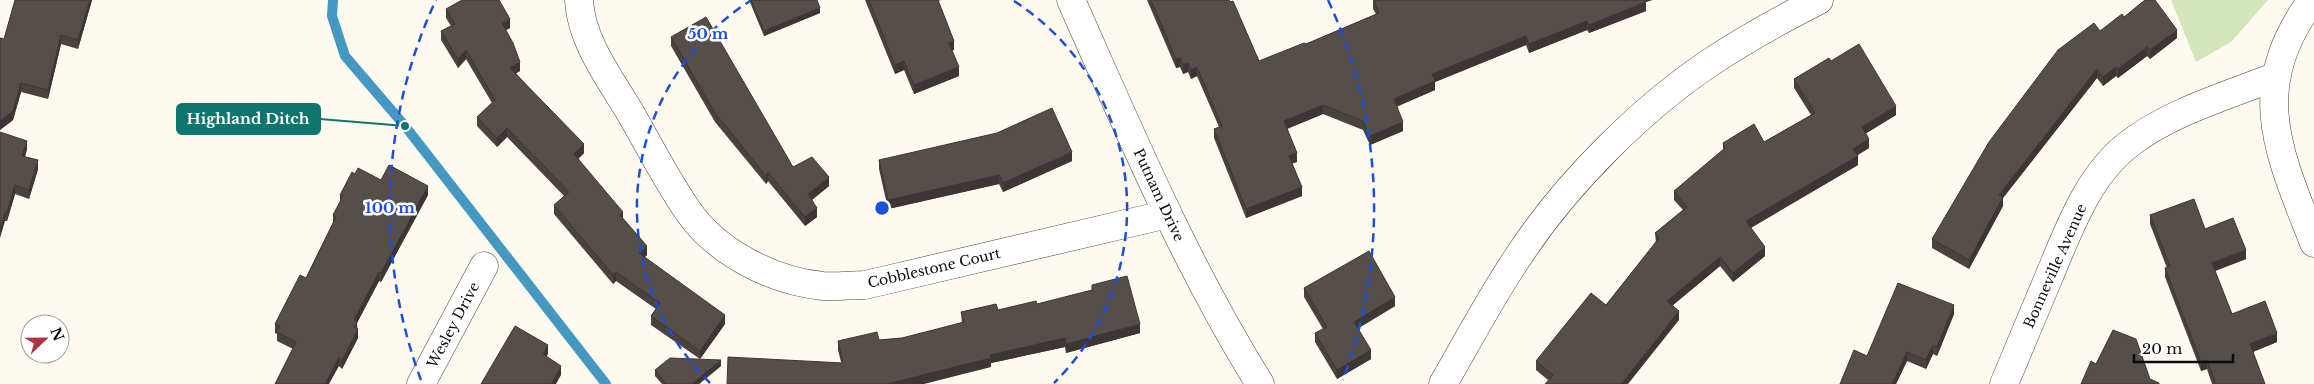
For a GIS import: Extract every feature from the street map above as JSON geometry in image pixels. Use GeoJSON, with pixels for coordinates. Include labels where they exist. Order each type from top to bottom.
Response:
{"type":"FeatureCollection","features":[{"type":"Feature","properties":{"kind":"street","name":"Cobblestone Court"},"geometry":{"type":"LineString","coordinates":[[579,0],[591,46],[688,212],[717,242],[749,263],[782,277],[824,286],[865,285],[1168,214]]}},
{"type":"Feature","properties":{"kind":"street","name":"Putnam Drive"},"geometry":{"type":"LineString","coordinates":[[1071,0],[1168,214],[1214,308],[1260,384]]}},
{"type":"Feature","properties":{"kind":"street"},"geometry":{"type":"LineString","coordinates":[[1443,384],[1522,250],[1566,194],[1603,154],[1655,105],[1710,62],[1773,24],[1819,0]]}},
{"type":"Feature","properties":{"kind":"street"},"geometry":{"type":"LineString","coordinates":[[2312,0],[2283,50],[2273,93],[2275,122],[2283,162],[2314,243]]}},
{"type":"Feature","properties":{"kind":"street","name":"Bonneville Avenue"},"geometry":{"type":"LineString","coordinates":[[2004,384],[2074,219],[2107,165],[2128,144],[2151,128],[2277,76]]}},
{"type":"Feature","properties":{"kind":"street","name":"Wesley Drive"},"geometry":{"type":"LineString","coordinates":[[422,384],[484,266]]}},
{"type":"Feature","properties":{"kind":"green space"},"geometry":{"type":"Polygon","coordinates":[[[2171,0],[2268,0],[2231,42],[2196,62],[2171,0]]]}},
{"type":"Feature","properties":{"kind":"building"},"geometry":{"type":"Polygon","coordinates":[[[15,0],[90,0],[78,40],[61,35],[48,90],[21,83],[13,111],[0,121],[0,38],[4,39],[15,0]]]}},
{"type":"Feature","properties":{"kind":"building"},"geometry":{"type":"Polygon","coordinates":[[[462,0],[499,0],[510,19],[502,23],[513,43],[520,62],[510,68],[584,144],[574,154],[623,212],[620,215],[647,246],[639,253],[725,315],[700,351],[651,316],[660,303],[616,272],[613,275],[554,205],[569,192],[507,128],[497,138],[477,117],[495,100],[466,50],[458,59],[441,31],[455,24],[446,9],[462,0]]]}},
{"type":"Feature","properties":{"kind":"building"},"geometry":{"type":"Polygon","coordinates":[[[751,0],[817,0],[820,8],[764,31],[751,0]]]}},
{"type":"Feature","properties":{"kind":"building"},"geometry":{"type":"Polygon","coordinates":[[[869,0],[938,0],[954,41],[949,43],[959,67],[914,85],[904,61],[895,65],[869,0]]]}},
{"type":"Feature","properties":{"kind":"building"},"geometry":{"type":"Polygon","coordinates":[[[1151,0],[1233,1],[1259,61],[1304,43],[1306,44],[1379,13],[1374,0],[1645,0],[1646,2],[1589,25],[1587,21],[1529,44],[1526,36],[1432,74],[1435,81],[1394,99],[1403,122],[1370,136],[1363,121],[1323,105],[1284,121],[1297,153],[1289,156],[1302,187],[1246,209],[1214,129],[1222,126],[1197,67],[1191,70],[1188,63],[1183,65],[1180,58],[1176,59],[1151,0]]]}},
{"type":"Feature","properties":{"kind":"building"},"geometry":{"type":"Polygon","coordinates":[[[2145,0],[2155,0],[2177,30],[2150,50],[2147,47],[2118,69],[2116,67],[2103,77],[2097,69],[1999,195],[2003,197],[1969,260],[1932,239],[1989,142],[2058,50],[2094,23],[2100,31],[2122,14],[2124,17],[2145,0]]]}},
{"type":"Feature","properties":{"kind":"building"},"geometry":{"type":"Polygon","coordinates":[[[706,17],[793,167],[812,157],[829,177],[808,194],[817,208],[805,217],[768,172],[766,176],[715,113],[671,37],[706,17]]]}},
{"type":"Feature","properties":{"kind":"building"},"geometry":{"type":"Polygon","coordinates":[[[1859,44],[1896,106],[1862,127],[1869,139],[1853,149],[1858,156],[1746,221],[1765,247],[1733,273],[1720,257],[1667,301],[1679,311],[1621,384],[1545,384],[1553,375],[1536,361],[1591,293],[1606,305],[1659,238],[1655,233],[1687,207],[1674,191],[1725,148],[1723,143],[1754,124],[1764,142],[1815,113],[1794,79],[1829,58],[1831,61],[1859,44]]]}},
{"type":"Feature","properties":{"kind":"building"},"geometry":{"type":"Polygon","coordinates":[[[1052,108],[1072,152],[1003,183],[999,175],[888,200],[879,160],[997,133],[1052,108]]]}},
{"type":"Feature","properties":{"kind":"building"},"geometry":{"type":"Polygon","coordinates":[[[0,132],[27,141],[22,156],[38,160],[29,190],[15,185],[0,229],[0,132]]]}},
{"type":"Feature","properties":{"kind":"building"},"geometry":{"type":"Polygon","coordinates":[[[389,165],[428,186],[354,320],[357,322],[354,327],[358,329],[342,361],[339,357],[325,384],[275,384],[296,342],[277,332],[280,326],[275,324],[300,275],[306,278],[336,217],[333,215],[343,196],[340,195],[352,172],[355,174],[358,168],[381,180],[389,165]]]}},
{"type":"Feature","properties":{"kind":"building"},"geometry":{"type":"Polygon","coordinates":[[[2194,199],[2205,229],[2233,218],[2246,250],[2212,263],[2232,314],[2265,301],[2277,333],[2250,344],[2265,384],[2216,384],[2207,360],[2201,362],[2165,268],[2170,266],[2150,215],[2194,199]]]}},
{"type":"Feature","properties":{"kind":"building"},"geometry":{"type":"Polygon","coordinates":[[[1369,251],[1395,297],[1354,322],[1371,350],[1337,370],[1315,333],[1327,327],[1304,288],[1369,251]]]}},
{"type":"Feature","properties":{"kind":"building"},"geometry":{"type":"Polygon","coordinates":[[[1127,276],[1140,324],[1066,344],[1065,338],[990,355],[991,358],[887,384],[727,384],[728,357],[843,363],[838,341],[877,332],[879,340],[902,338],[964,322],[961,312],[996,304],[998,310],[1036,301],[1037,304],[1092,290],[1092,285],[1127,276]]]}},
{"type":"Feature","properties":{"kind":"building"},"geometry":{"type":"Polygon","coordinates":[[[1898,283],[1954,305],[1937,347],[1933,345],[1926,360],[1907,352],[1892,384],[1840,384],[1854,350],[1867,356],[1898,283]]]}},
{"type":"Feature","properties":{"kind":"building"},"geometry":{"type":"Polygon","coordinates":[[[515,326],[548,345],[543,354],[561,366],[551,384],[481,384],[515,326]]]}},
{"type":"Feature","properties":{"kind":"building"},"geometry":{"type":"Polygon","coordinates":[[[2113,330],[2136,339],[2150,379],[2159,384],[2081,384],[2091,361],[2096,364],[2113,330]]]}},
{"type":"Feature","properties":{"kind":"building"},"geometry":{"type":"Polygon","coordinates":[[[670,358],[721,360],[692,384],[666,384],[655,370],[670,358]]]}},
{"type":"Feature","properties":{"kind":"waterway"},"geometry":{"type":"LineString","coordinates":[[333,0],[332,16],[345,56],[405,126],[606,384]]}},
{"type":"Feature","properties":{"kind":"place","name":"Highland Ditch"},"geometry":{"type":"Point","coordinates":[405,126]}}]}
